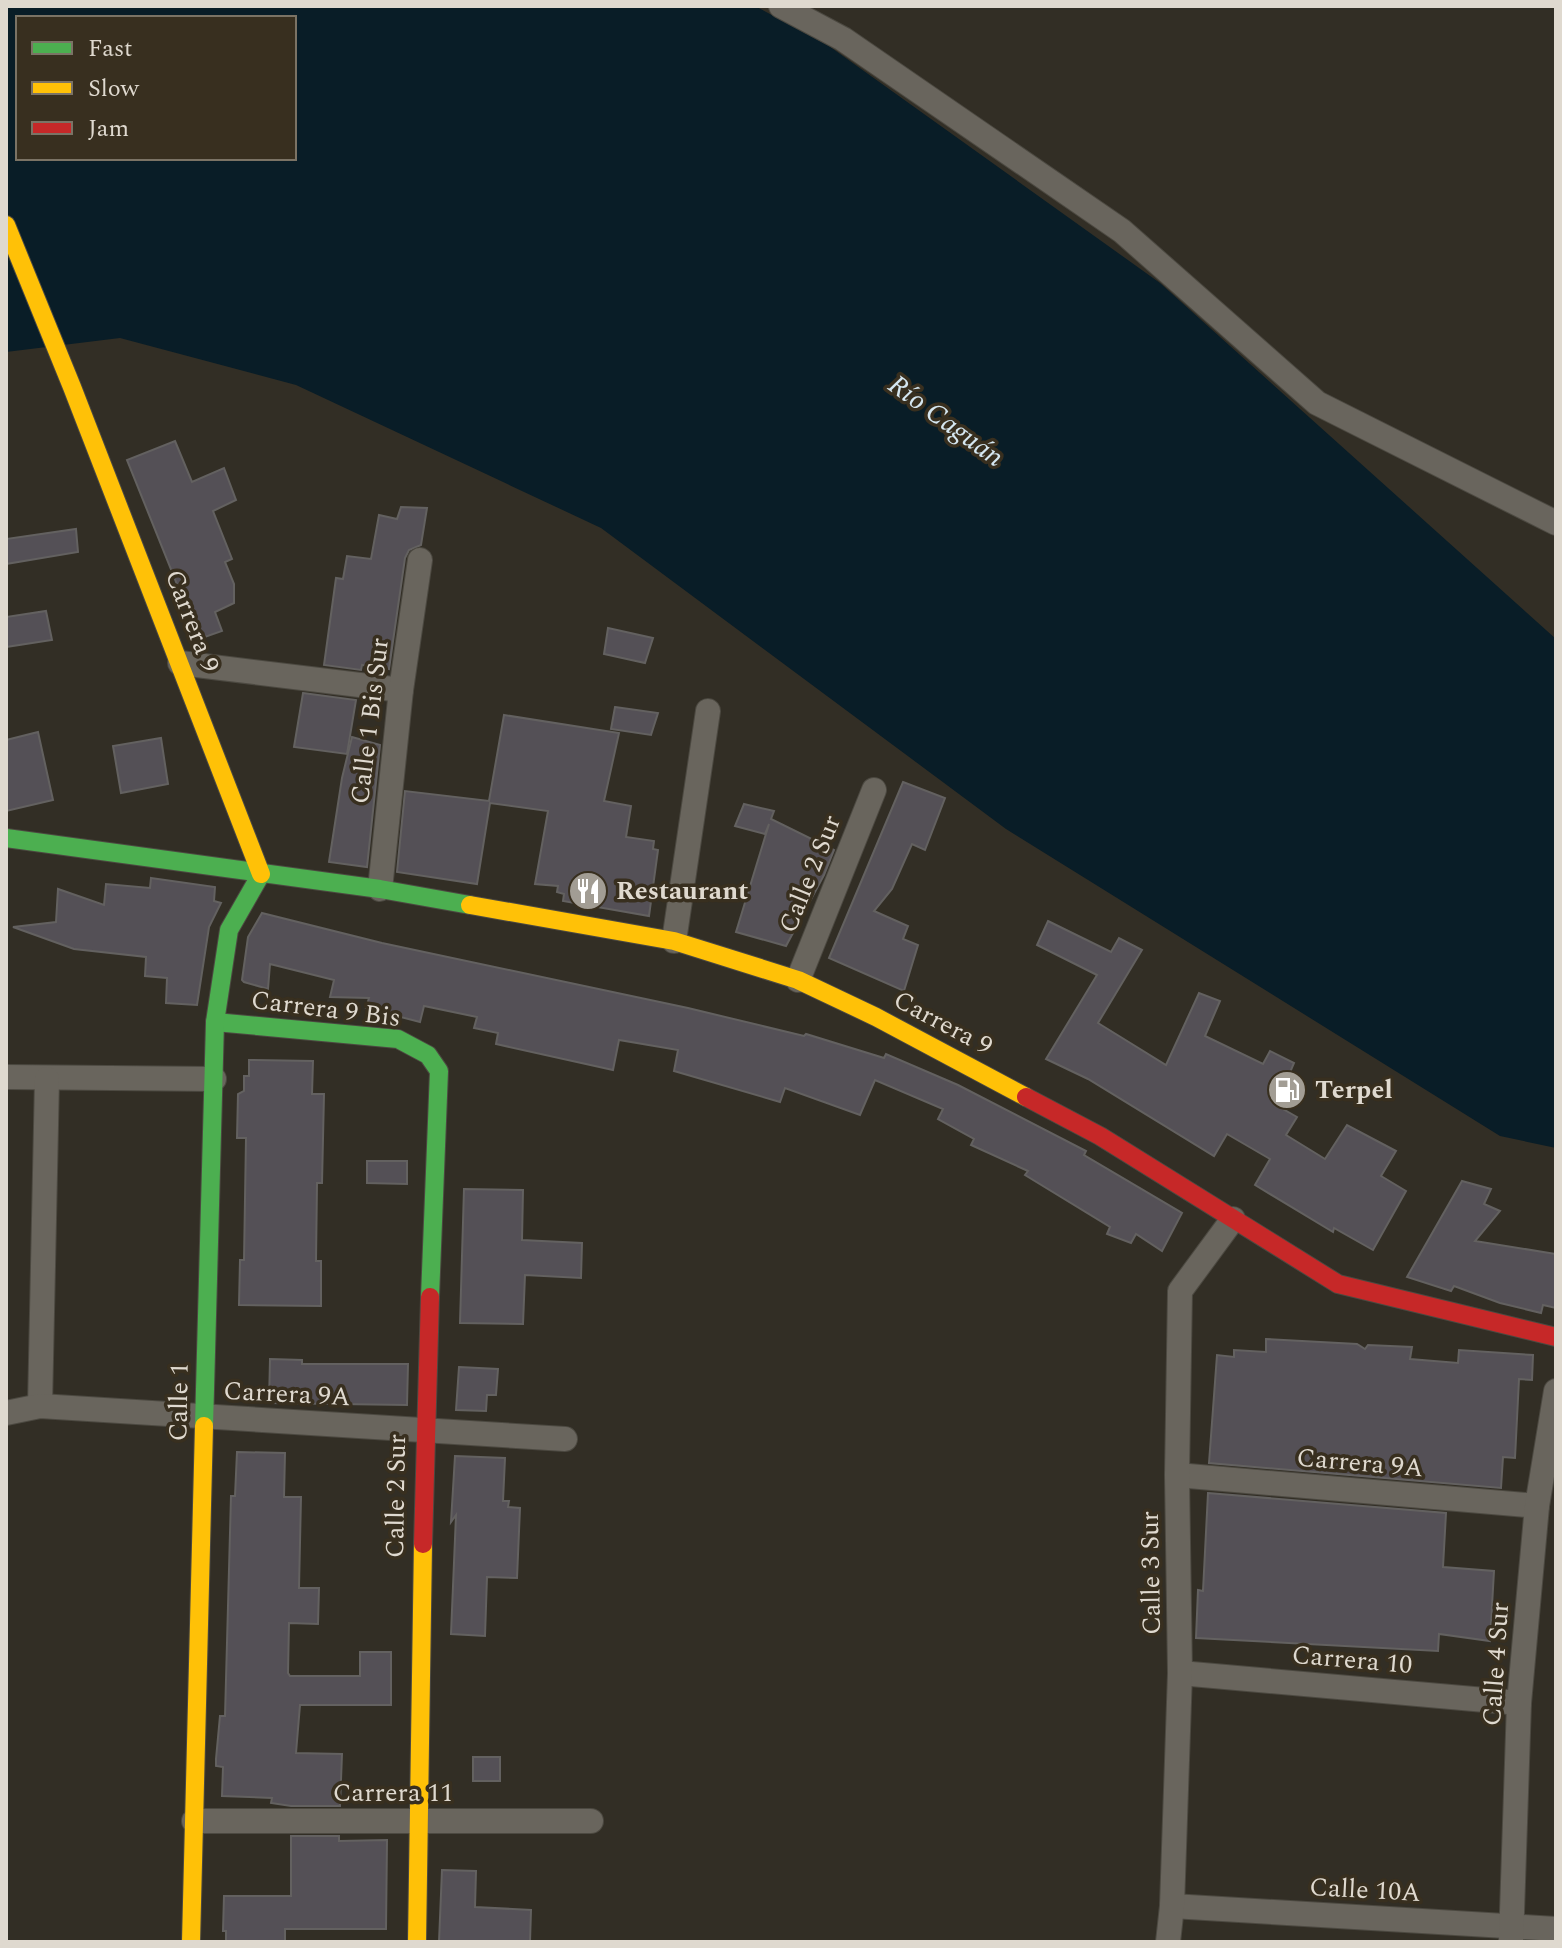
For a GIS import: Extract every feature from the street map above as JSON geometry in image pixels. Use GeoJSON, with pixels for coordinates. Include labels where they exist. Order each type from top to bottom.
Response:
{"type":"FeatureCollection","features":[{"type":"Feature","properties":{"kind":"street"},"geometry":{"type":"LineString","coordinates":[[781,6],[843,39],[1122,231],[1317,403],[1556,523]]}},
{"type":"Feature","properties":{"kind":"street","name":"Carrera 9"},"geometry":{"type":"LineString","coordinates":[[6,225],[261,874]]}},
{"type":"Feature","properties":{"kind":"street","name":"Calle 1 Bis Sur"},"geometry":{"type":"LineString","coordinates":[[380,889],[401,690],[420,560]]}},
{"type":"Feature","properties":{"kind":"street"},"geometry":{"type":"LineString","coordinates":[[180,663],[401,690]]}},
{"type":"Feature","properties":{"kind":"street"},"geometry":{"type":"LineString","coordinates":[[674,941],[708,711]]}},
{"type":"Feature","properties":{"kind":"street","name":"Calle 2 Sur"},"geometry":{"type":"LineString","coordinates":[[798,980],[874,790]]}},
{"type":"Feature","properties":{"kind":"street","name":"Carrera 9"},"geometry":{"type":"LineString","coordinates":[[6,838],[380,889],[674,941],[798,980],[876,1017],[1100,1136],[1338,1284],[1556,1337]]}},
{"type":"Feature","properties":{"kind":"street","name":"Calle 1"},"geometry":{"type":"LineString","coordinates":[[191,1942],[215,1022],[229,930],[261,874]]}},
{"type":"Feature","properties":{"kind":"street","name":"Carrera 9 Bis"},"geometry":{"type":"LineString","coordinates":[[215,1022],[398,1039],[428,1055]]}},
{"type":"Feature","properties":{"kind":"street","name":"Calle 2 Sur"},"geometry":{"type":"LineString","coordinates":[[417,1942],[425,1430],[439,1071],[428,1055]]}},
{"type":"Feature","properties":{"kind":"street"},"geometry":{"type":"LineString","coordinates":[[6,1077],[214,1079]]}},
{"type":"Feature","properties":{"kind":"street"},"geometry":{"type":"LineString","coordinates":[[40,1406],[47,1079]]}},
{"type":"Feature","properties":{"kind":"street","name":"Calle 3 Sur"},"geometry":{"type":"LineString","coordinates":[[1168,1942],[1180,1673],[1177,1475],[1180,1291],[1233,1219]]}},
{"type":"Feature","properties":{"kind":"street","name":"Calle 4 Sur"},"geometry":{"type":"LineString","coordinates":[[1512,1934],[1519,1703],[1537,1506],[1556,1391]]}},
{"type":"Feature","properties":{"kind":"street","name":"Carrera 9A"},"geometry":{"type":"LineString","coordinates":[[6,1413],[40,1406],[565,1439]]}},
{"type":"Feature","properties":{"kind":"street","name":"Carrera 9A"},"geometry":{"type":"LineString","coordinates":[[1177,1475],[1537,1506]]}},
{"type":"Feature","properties":{"kind":"street","name":"Carrera 10"},"geometry":{"type":"LineString","coordinates":[[1180,1673],[1519,1703]]}},
{"type":"Feature","properties":{"kind":"street","name":"Carrera 11"},"geometry":{"type":"LineString","coordinates":[[194,1821],[591,1821]]}},
{"type":"Feature","properties":{"kind":"street","name":"Calle 10A"},"geometry":{"type":"LineString","coordinates":[[1172,1906],[1512,1934],[1556,1929]]}},
{"type":"Feature","properties":{"kind":"water","name":"Río Caguán"},"geometry":{"type":"Polygon","coordinates":[[[6,6],[755,6],[829,46],[1160,283],[1556,639],[1556,1148],[1500,1136],[1006,829],[601,528],[296,385],[120,338],[6,352],[6,6]]]}},
{"type":"Feature","properties":{"kind":"building"},"geometry":{"type":"Polygon","coordinates":[[[175,441],[192,482],[224,468],[236,500],[213,511],[232,559],[225,562],[234,584],[234,603],[215,612],[222,631],[199,639],[127,460],[175,441]]]}},
{"type":"Feature","properties":{"kind":"building"},"geometry":{"type":"Polygon","coordinates":[[[401,507],[427,508],[421,545],[409,550],[405,558],[389,669],[362,665],[361,670],[324,665],[336,578],[343,579],[347,556],[371,559],[379,515],[397,519],[401,507]]]}},
{"type":"Feature","properties":{"kind":"building"},"geometry":{"type":"Polygon","coordinates":[[[76,529],[78,552],[6,564],[6,539],[76,529]]]}},
{"type":"Feature","properties":{"kind":"building"},"geometry":{"type":"Polygon","coordinates":[[[46,611],[52,640],[6,647],[6,617],[46,611]]]}},
{"type":"Feature","properties":{"kind":"building"},"geometry":{"type":"Polygon","coordinates":[[[608,628],[653,638],[645,663],[604,654],[608,628]]]}},
{"type":"Feature","properties":{"kind":"building"},"geometry":{"type":"Polygon","coordinates":[[[303,693],[356,700],[347,754],[294,747],[303,693]]]}},
{"type":"Feature","properties":{"kind":"building"},"geometry":{"type":"Polygon","coordinates":[[[615,707],[658,713],[651,735],[611,729],[615,707]]]}},
{"type":"Feature","properties":{"kind":"building"},"geometry":{"type":"Polygon","coordinates":[[[504,715],[619,733],[604,801],[631,806],[626,837],[654,841],[653,849],[658,850],[649,916],[563,901],[564,894],[557,892],[558,886],[535,884],[548,811],[490,803],[477,884],[397,872],[405,791],[489,801],[504,715]]]}},
{"type":"Feature","properties":{"kind":"building"},"geometry":{"type":"Polygon","coordinates":[[[38,732],[53,800],[6,811],[6,740],[38,732]]]}},
{"type":"Feature","properties":{"kind":"building"},"geometry":{"type":"Polygon","coordinates":[[[352,737],[380,745],[367,867],[329,862],[342,778],[352,737]]]}},
{"type":"Feature","properties":{"kind":"building"},"geometry":{"type":"Polygon","coordinates":[[[161,738],[168,784],[121,793],[113,746],[161,738]]]}},
{"type":"Feature","properties":{"kind":"building"},"geometry":{"type":"Polygon","coordinates":[[[903,782],[945,798],[925,850],[912,844],[892,889],[874,911],[908,926],[903,939],[918,945],[904,991],[829,958],[903,782]]]}},
{"type":"Feature","properties":{"kind":"building"},"geometry":{"type":"Polygon","coordinates":[[[744,804],[774,811],[771,819],[834,850],[786,946],[736,932],[769,824],[765,834],[735,826],[744,804]]]}},
{"type":"Feature","properties":{"kind":"building"},"geometry":{"type":"Polygon","coordinates":[[[151,878],[215,887],[214,901],[221,903],[209,927],[197,1005],[166,1003],[167,978],[145,976],[146,957],[74,949],[13,927],[56,922],[58,889],[104,905],[106,884],[150,888],[151,878]]]}},
{"type":"Feature","properties":{"kind":"building"},"geometry":{"type":"Polygon","coordinates":[[[262,913],[382,943],[806,1034],[884,1058],[886,1054],[958,1085],[1086,1151],[1084,1155],[1182,1213],[1162,1251],[1136,1234],[1131,1243],[1107,1234],[1110,1227],[1025,1175],[1028,1171],[971,1145],[974,1139],[938,1119],[943,1109],[875,1080],[860,1115],[785,1088],[780,1102],[674,1071],[678,1050],[619,1040],[613,1070],[496,1044],[498,1033],[474,1028],[477,1017],[424,1006],[420,1022],[366,1008],[369,998],[330,997],[334,980],[270,964],[268,989],[244,982],[248,937],[262,913]]]}},
{"type":"Feature","properties":{"kind":"building"},"geometry":{"type":"Polygon","coordinates":[[[1048,921],[1111,952],[1119,938],[1142,950],[1098,1023],[1166,1065],[1199,993],[1220,1001],[1205,1036],[1263,1064],[1270,1051],[1294,1063],[1276,1105],[1297,1117],[1286,1135],[1325,1159],[1347,1125],[1396,1151],[1381,1176],[1406,1191],[1373,1250],[1334,1228],[1333,1232],[1255,1185],[1270,1159],[1227,1134],[1214,1156],[1088,1079],[1046,1059],[1097,975],[1037,945],[1048,921]]]}},
{"type":"Feature","properties":{"kind":"building"},"geometry":{"type":"Polygon","coordinates":[[[249,1060],[313,1061],[312,1094],[324,1094],[322,1183],[317,1183],[316,1261],[321,1261],[321,1306],[239,1305],[240,1260],[244,1260],[246,1138],[237,1138],[238,1094],[244,1091],[244,1076],[249,1076],[249,1060]]]}},
{"type":"Feature","properties":{"kind":"building"},"geometry":{"type":"Polygon","coordinates":[[[367,1161],[407,1161],[407,1184],[367,1183],[367,1161]]]}},
{"type":"Feature","properties":{"kind":"building"},"geometry":{"type":"Polygon","coordinates":[[[1462,1181],[1491,1189],[1484,1204],[1500,1211],[1475,1241],[1556,1254],[1556,1308],[1543,1305],[1541,1313],[1500,1303],[1454,1286],[1451,1291],[1407,1277],[1462,1181]]]}},
{"type":"Feature","properties":{"kind":"building"},"geometry":{"type":"Polygon","coordinates":[[[464,1189],[523,1190],[522,1240],[582,1243],[581,1278],[525,1275],[523,1324],[460,1323],[464,1189]]]}},
{"type":"Feature","properties":{"kind":"building"},"geometry":{"type":"Polygon","coordinates":[[[1266,1339],[1357,1344],[1365,1349],[1368,1345],[1412,1347],[1410,1359],[1458,1363],[1459,1350],[1533,1355],[1532,1380],[1519,1379],[1515,1458],[1503,1457],[1501,1488],[1209,1463],[1217,1355],[1234,1357],[1234,1350],[1266,1352],[1266,1339]]]}},
{"type":"Feature","properties":{"kind":"building"},"geometry":{"type":"Polygon","coordinates":[[[270,1359],[302,1360],[302,1364],[408,1364],[407,1405],[269,1403],[270,1359]]]}},
{"type":"Feature","properties":{"kind":"building"},"geometry":{"type":"Polygon","coordinates":[[[459,1367],[498,1369],[496,1395],[487,1395],[486,1411],[456,1410],[459,1367]]]}},
{"type":"Feature","properties":{"kind":"building"},"geometry":{"type":"Polygon","coordinates":[[[237,1452],[285,1453],[284,1497],[301,1497],[299,1588],[319,1588],[318,1624],[289,1623],[290,1676],[360,1676],[360,1652],[391,1652],[391,1705],[300,1705],[296,1753],[342,1754],[340,1806],[291,1806],[271,1803],[272,1798],[222,1796],[223,1767],[216,1766],[216,1759],[220,1716],[225,1716],[231,1496],[235,1496],[237,1452]]]}},
{"type":"Feature","properties":{"kind":"building"},"geometry":{"type":"Polygon","coordinates":[[[455,1456],[505,1458],[503,1501],[509,1501],[508,1507],[520,1508],[517,1578],[487,1577],[485,1636],[451,1634],[456,1515],[451,1522],[455,1456]]]}},
{"type":"Feature","properties":{"kind":"building"},"geometry":{"type":"Polygon","coordinates":[[[1208,1493],[1446,1513],[1443,1567],[1494,1571],[1490,1641],[1439,1634],[1438,1651],[1196,1638],[1198,1590],[1203,1591],[1208,1493]]]}},
{"type":"Feature","properties":{"kind":"building"},"geometry":{"type":"Polygon","coordinates":[[[473,1757],[500,1757],[500,1781],[473,1781],[473,1757]]]}},
{"type":"Feature","properties":{"kind":"building"},"geometry":{"type":"Polygon","coordinates":[[[291,1836],[339,1836],[339,1841],[387,1840],[386,1929],[285,1929],[285,1942],[226,1942],[226,1931],[223,1931],[224,1896],[291,1896],[291,1836]]]}},
{"type":"Feature","properties":{"kind":"building"},"geometry":{"type":"Polygon","coordinates":[[[442,1870],[476,1871],[475,1907],[531,1910],[530,1942],[439,1942],[442,1870]]]}},
{"type":"Feature","properties":{"kind":"traffic: fast"},"geometry":{"type":"LineString","coordinates":[[6,838],[380,889],[470,905]]}},
{"type":"Feature","properties":{"kind":"traffic: fast"},"geometry":{"type":"LineString","coordinates":[[204,1426],[215,1022],[229,930],[261,874]]}},
{"type":"Feature","properties":{"kind":"traffic: fast"},"geometry":{"type":"LineString","coordinates":[[215,1022],[398,1039],[428,1055],[439,1071],[430,1297]]}},
{"type":"Feature","properties":{"kind":"traffic: slow"},"geometry":{"type":"LineString","coordinates":[[6,225],[261,874]]}},
{"type":"Feature","properties":{"kind":"traffic: slow"},"geometry":{"type":"LineString","coordinates":[[470,905],[674,941],[798,980],[876,1017],[1026,1097]]}},
{"type":"Feature","properties":{"kind":"traffic: slow"},"geometry":{"type":"LineString","coordinates":[[191,1942],[204,1426]]}},
{"type":"Feature","properties":{"kind":"traffic: slow"},"geometry":{"type":"LineString","coordinates":[[417,1942],[423,1544]]}},
{"type":"Feature","properties":{"kind":"traffic: jam"},"geometry":{"type":"LineString","coordinates":[[1026,1097],[1100,1136],[1338,1284],[1556,1337]]}},
{"type":"Feature","properties":{"kind":"traffic: jam"},"geometry":{"type":"LineString","coordinates":[[423,1544],[430,1297]]}},
{"type":"Feature","properties":{"kind":"place","name":"Restaurant"},"geometry":{"type":"Point","coordinates":[588,891]}},
{"type":"Feature","properties":{"kind":"place","name":"Terpel"},"geometry":{"type":"Point","coordinates":[1287,1090]}}]}
